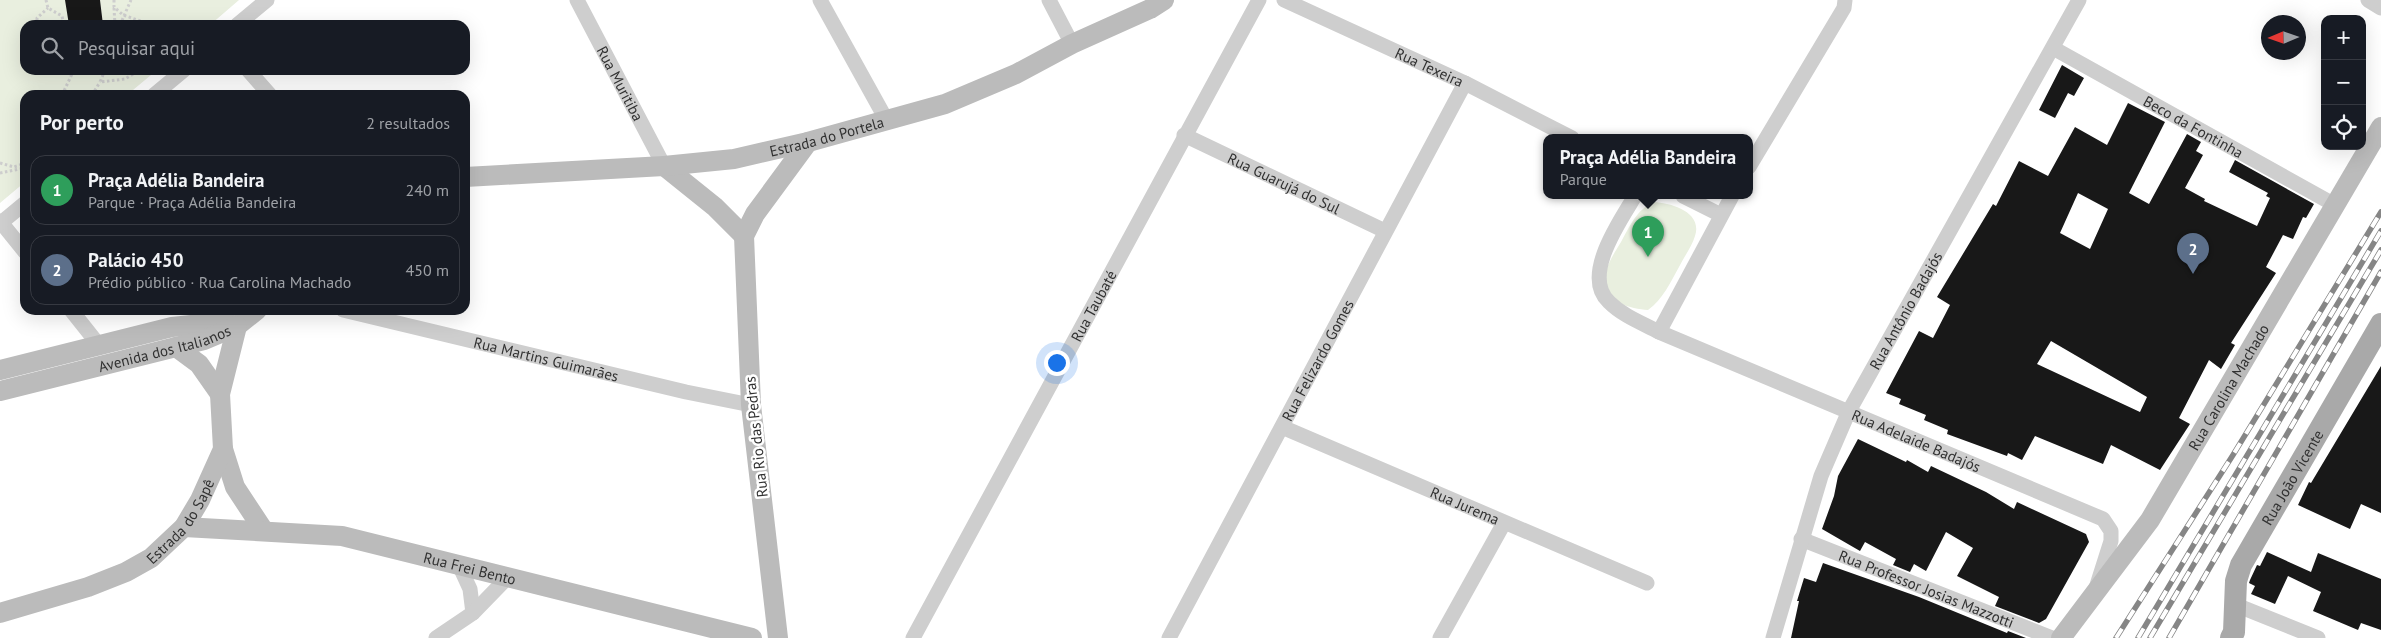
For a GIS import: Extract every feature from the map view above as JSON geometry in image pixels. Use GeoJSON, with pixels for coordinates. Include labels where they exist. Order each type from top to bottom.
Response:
{"type":"FeatureCollection","features":[{"type":"Feature","properties":{"kind":"main road","name":"Estrada do Portela"},"geometry":{"type":"LineString","coordinates":[[470,177],[664,166],[734,159],[808,142],[945,104],[1016,74],[1072,44],[1150,9],[1164,0]]}},
{"type":"Feature","properties":{"kind":"main road","name":"Rua Carolina Machado"},"geometry":{"type":"LineString","coordinates":[[2061,638],[2150,520],[2381,127]]}},
{"type":"Feature","properties":{"kind":"main road","name":"Rua Rio das Pedras"},"geometry":{"type":"LineString","coordinates":[[778,638],[751,405],[744,236],[754,214],[808,142]]}},
{"type":"Feature","properties":{"kind":"main road"},"geometry":{"type":"LineString","coordinates":[[664,166],[715,207],[744,236]]}},
{"type":"Feature","properties":{"kind":"main road"},"geometry":{"type":"LineString","coordinates":[[237,326],[251,315]]}},
{"type":"Feature","properties":{"kind":"main road","name":"Avenida dos Italianos"},"geometry":{"type":"LineString","coordinates":[[0,370],[172,327],[220,322],[237,326]]}},
{"type":"Feature","properties":{"kind":"main road","name":"Rua João Vicente"},"geometry":{"type":"LineString","coordinates":[[2232,638],[2236,605],[2236,581],[2251,546],[2375,346],[2381,324]]}},
{"type":"Feature","properties":{"kind":"main road","name":"Avenida dos Italianos"},"geometry":{"type":"LineString","coordinates":[[0,391],[204,340],[237,326]]}},
{"type":"Feature","properties":{"kind":"main road","name":"Estrada do Sapê"},"geometry":{"type":"LineString","coordinates":[[0,613],[88,587],[126,572],[151,558],[184,527],[200,500],[223,449],[220,394],[237,326]]}},
{"type":"Feature","properties":{"kind":"main road"},"geometry":{"type":"LineString","coordinates":[[176,347],[199,364],[220,394]]}},
{"type":"Feature","properties":{"kind":"main road"},"geometry":{"type":"LineString","coordinates":[[223,449],[235,487],[264,531]]}},
{"type":"Feature","properties":{"kind":"main road","name":"Rua Frei Bento"},"geometry":{"type":"LineString","coordinates":[[184,527],[342,536],[752,638]]}},
{"type":"Feature","properties":{"kind":"street"},"geometry":{"type":"LineString","coordinates":[[243,20],[267,0]]}},
{"type":"Feature","properties":{"kind":"street","name":"Rua Muritiba"},"geometry":{"type":"LineString","coordinates":[[577,0],[664,166]]}},
{"type":"Feature","properties":{"kind":"street"},"geometry":{"type":"LineString","coordinates":[[820,0],[887,121]]}},
{"type":"Feature","properties":{"kind":"street"},"geometry":{"type":"LineString","coordinates":[[1049,0],[1072,44]]}},
{"type":"Feature","properties":{"kind":"street","name":"Rua Taubaté"},"geometry":{"type":"LineString","coordinates":[[913,638],[1184,135],[1259,0]]}},
{"type":"Feature","properties":{"kind":"street","name":"Rua Texeira"},"geometry":{"type":"LineString","coordinates":[[1284,0],[1465,83],[1564,134]]}},
{"type":"Feature","properties":{"kind":"street"},"geometry":{"type":"LineString","coordinates":[[1753,160],[1844,8],[1845,0]]}},
{"type":"Feature","properties":{"kind":"street","name":"Rua Antônio Badajós"},"geometry":{"type":"LineString","coordinates":[[1773,638],[1800,539],[1821,476],[1849,412],[2079,0]]}},
{"type":"Feature","properties":{"kind":"street"},"geometry":{"type":"LineString","coordinates":[[2368,0],[2381,8]]}},
{"type":"Feature","properties":{"kind":"street","name":"Beco da Fontinha"},"geometry":{"type":"LineString","coordinates":[[2053,48],[2335,205]]}},
{"type":"Feature","properties":{"kind":"street"},"geometry":{"type":"LineString","coordinates":[[160,90],[178,75]]}},
{"type":"Feature","properties":{"kind":"street"},"geometry":{"type":"LineString","coordinates":[[252,75],[266,90]]}},
{"type":"Feature","properties":{"kind":"street","name":"Rua Felizardo Gomes"},"geometry":{"type":"LineString","coordinates":[[1169,638],[1465,83]]}},
{"type":"Feature","properties":{"kind":"street","name":"Rua Guarujá do Sul"},"geometry":{"type":"LineString","coordinates":[[1184,135],[1385,231]]}},
{"type":"Feature","properties":{"kind":"street","name":"Rua Adelaide Badajós"},"geometry":{"type":"LineString","coordinates":[[1633,199],[1612,234],[1602,258],[1599,276],[1607,301],[1626,316],[1660,332],[2103,519],[2111,532],[2095,592]]}},
{"type":"Feature","properties":{"kind":"street"},"geometry":{"type":"LineString","coordinates":[[1689,199],[1721,215]]}},
{"type":"Feature","properties":{"kind":"street"},"geometry":{"type":"LineString","coordinates":[[1660,332],[1730,199]]}},
{"type":"Feature","properties":{"kind":"street"},"geometry":{"type":"LineString","coordinates":[[20,207],[1,222],[20,246]]}},
{"type":"Feature","properties":{"kind":"street"},"geometry":{"type":"LineString","coordinates":[[75,315],[98,344]]}},
{"type":"Feature","properties":{"kind":"street","name":"Rua Martins Guimarães"},"geometry":{"type":"LineString","coordinates":[[364,315],[676,390],[751,405]]}},
{"type":"Feature","properties":{"kind":"street","name":"Rua Jurema"},"geometry":{"type":"LineString","coordinates":[[1282,427],[1646,583]]}},
{"type":"Feature","properties":{"kind":"street"},"geometry":{"type":"LineString","coordinates":[[1440,638],[1504,523]]}},
{"type":"Feature","properties":{"kind":"street","name":"Rua Professor Josias Mazzotti"},"geometry":{"type":"LineString","coordinates":[[1800,539],[2052,638]]}},
{"type":"Feature","properties":{"kind":"street"},"geometry":{"type":"LineString","coordinates":[[458,565],[470,589],[473,613]]}},
{"type":"Feature","properties":{"kind":"street"},"geometry":{"type":"LineString","coordinates":[[436,638],[473,613],[507,578]]}},
{"type":"Feature","properties":{"kind":"street"},"geometry":{"type":"LineString","coordinates":[[2236,605],[2318,638]]}},
{"type":"Feature","properties":{"kind":"path"},"geometry":{"type":"LineString","coordinates":[[46,0],[48,8],[62,16],[63,20]]}},
{"type":"Feature","properties":{"kind":"path"},"geometry":{"type":"LineString","coordinates":[[114,0],[115,20]]}},
{"type":"Feature","properties":{"kind":"path"},"geometry":{"type":"LineString","coordinates":[[122,20],[131,0]]}},
{"type":"Feature","properties":{"kind":"path"},"geometry":{"type":"LineString","coordinates":[[114,7],[123,15],[138,20]]}},
{"type":"Feature","properties":{"kind":"path"},"geometry":{"type":"LineString","coordinates":[[37,20],[48,8]]}},
{"type":"Feature","properties":{"kind":"path"},"geometry":{"type":"LineString","coordinates":[[64,90],[72,75]]}},
{"type":"Feature","properties":{"kind":"path"},"geometry":{"type":"LineString","coordinates":[[95,90],[104,75]]}},
{"type":"Feature","properties":{"kind":"path"},"geometry":{"type":"LineString","coordinates":[[100,82],[125,79],[132,75]]}},
{"type":"Feature","properties":{"kind":"path"},"geometry":{"type":"LineString","coordinates":[[0,163],[14,167],[20,165]]}},
{"type":"Feature","properties":{"kind":"path"},"geometry":{"type":"LineString","coordinates":[[0,173],[20,169]]}},
{"type":"Feature","properties":{"kind":"green space"},"geometry":{"type":"Polygon","coordinates":[[[0,0],[239,0],[216,20],[20,20],[20,75],[151,75],[133,90],[20,90],[20,186],[0,203],[0,0]]]}},
{"type":"Feature","properties":{"kind":"green space"},"geometry":{"type":"Polygon","coordinates":[[[1654,202],[1669,204],[1684,210],[1694,221],[1696,228],[1692,244],[1669,285],[1658,301],[1648,310],[1633,308],[1613,298],[1605,285],[1605,277],[1611,259],[1634,219],[1643,209],[1654,202]]]}},
{"type":"Feature","properties":{"kind":"building"},"geometry":{"type":"Polygon","coordinates":[[[65,0],[100,0],[102,20],[68,20],[65,0]]]}},
{"type":"Feature","properties":{"kind":"building"},"geometry":{"type":"Polygon","coordinates":[[[2062,65],[2084,78],[2074,96],[2068,93],[2055,118],[2039,110],[2062,65]]]}},
{"type":"Feature","properties":{"kind":"building"},"geometry":{"type":"Polygon","coordinates":[[[2128,103],[2165,122],[2129,193],[2149,204],[2187,134],[2201,142],[2196,151],[2203,155],[2185,188],[2205,199],[2204,201],[2257,226],[2270,198],[2266,196],[2268,193],[2229,172],[2235,160],[2314,204],[2306,218],[2303,217],[2293,239],[2283,235],[2266,267],[2276,273],[2231,343],[2235,345],[2221,369],[2209,360],[2179,418],[2190,424],[2160,470],[2111,445],[2103,464],[2035,436],[2022,460],[2008,453],[2007,456],[1947,434],[1948,430],[1924,420],[1926,415],[1899,404],[1901,399],[1886,393],[1919,331],[1933,338],[1950,305],[1937,297],[1993,204],[1996,206],[2019,161],[2048,176],[2075,127],[2107,145],[2128,103]],[[2078,193],[2060,233],[2090,249],[2108,209],[2078,193]],[[2051,341],[2037,364],[2140,412],[2147,397],[2051,341]]]}},
{"type":"Feature","properties":{"kind":"building"},"geometry":{"type":"Polygon","coordinates":[[[2381,366],[2381,513],[2361,504],[2350,529],[2298,505],[2309,482],[2311,483],[2381,366]]]}},
{"type":"Feature","properties":{"kind":"building"},"geometry":{"type":"Polygon","coordinates":[[[1858,439],[1906,462],[1907,460],[1928,472],[1931,466],[1986,492],[2014,509],[2017,502],[2086,534],[2089,542],[2046,619],[2039,623],[1995,606],[1999,597],[1957,576],[1973,548],[1946,532],[1926,571],[1914,564],[1910,572],[1893,565],[1896,559],[1865,542],[1860,551],[1822,529],[1834,496],[1838,476],[1858,439]]]}},
{"type":"Feature","properties":{"kind":"building"},"geometry":{"type":"Polygon","coordinates":[[[2267,552],[2311,572],[2318,553],[2381,579],[2381,630],[2361,623],[2358,630],[2313,611],[2321,592],[2288,576],[2275,604],[2251,594],[2255,586],[2249,583],[2250,580],[2257,565],[2260,566],[2267,552]]]}},
{"type":"Feature","properties":{"kind":"building"},"geometry":{"type":"Polygon","coordinates":[[[1823,563],[1919,597],[2007,633],[2008,631],[2026,638],[1791,638],[1799,601],[1797,601],[1804,578],[1816,582],[1823,563]]]}},
{"type":"Feature","properties":{"kind":"railway"},"geometry":{"type":"LineString","coordinates":[[2116,638],[2233,455],[2381,212]]}},
{"type":"Feature","properties":{"kind":"railway"},"geometry":{"type":"LineString","coordinates":[[2138,638],[2381,231]]}},
{"type":"Feature","properties":{"kind":"railway"},"geometry":{"type":"LineString","coordinates":[[2150,638],[2381,250]]}},
{"type":"Feature","properties":{"kind":"railway"},"geometry":{"type":"LineString","coordinates":[[2169,638],[2381,272]]}},
{"type":"Feature","properties":{"kind":"place","name":"Praça Adélia Bandeira"},"geometry":{"type":"Point","coordinates":[1648,257]}},
{"type":"Feature","properties":{"kind":"place","name":"Palácio 450"},"geometry":{"type":"Point","coordinates":[2193,274]}}]}
